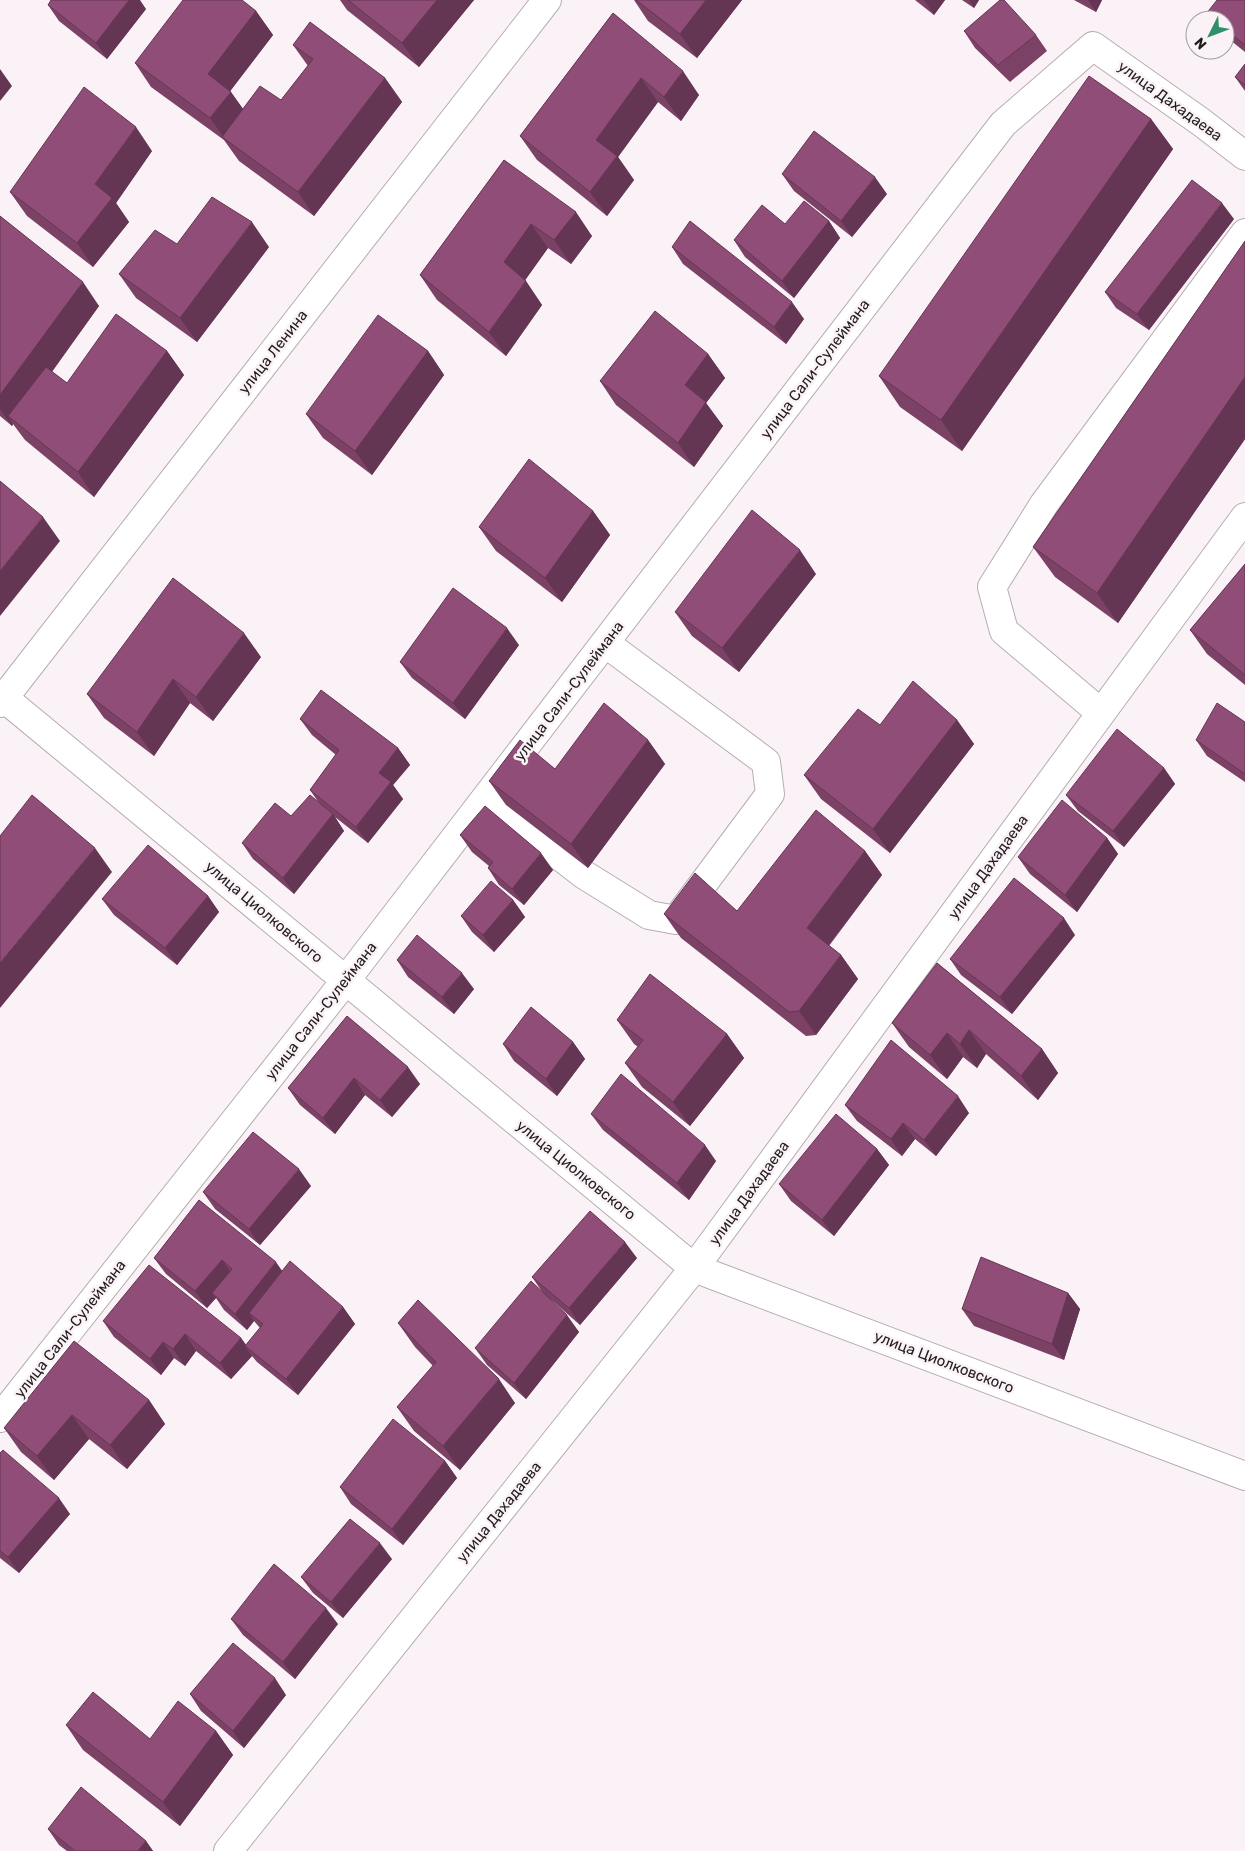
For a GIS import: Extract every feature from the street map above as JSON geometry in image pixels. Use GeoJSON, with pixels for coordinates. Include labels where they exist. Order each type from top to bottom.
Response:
{"type":"FeatureCollection","features":[{"type":"Feature","properties":{"kind":"street","name":"улица Ленина"},"geometry":{"type":"LineString","coordinates":[[2,701],[547,0]]}},
{"type":"Feature","properties":{"kind":"street","name":"улица Дахадаева"},"geometry":{"type":"LineString","coordinates":[[1093,46],[1202,122],[1245,156]]}},
{"type":"Feature","properties":{"kind":"street","name":"улица Сали-Сулеймана"},"geometry":{"type":"LineString","coordinates":[[0,1418],[346,980],[1002,124],[1093,46]]}},
{"type":"Feature","properties":{"kind":"street"},"geometry":{"type":"LineString","coordinates":[[1101,713],[1004,632],[992,587],[1044,504],[1245,233]]}},
{"type":"Feature","properties":{"kind":"street","name":"улица Дахадаева"},"geometry":{"type":"LineString","coordinates":[[228,1851],[694,1268],[1245,517]]}},
{"type":"Feature","properties":{"kind":"street"},"geometry":{"type":"LineString","coordinates":[[486,799],[583,874],[649,915],[676,920],[770,794],[766,762],[605,643]]}},
{"type":"Feature","properties":{"kind":"street","name":"улица Циолковского"},"geometry":{"type":"LineString","coordinates":[[2,701],[346,980],[694,1268],[1245,1476]]}},
{"type":"Feature","properties":{"kind":"building"},"geometry":{"type":"Polygon","coordinates":[[[51,0],[129,0],[96,43],[48,5],[51,0]]]}},
{"type":"Feature","properties":{"kind":"building"},"geometry":{"type":"Polygon","coordinates":[[[183,0],[242,0],[256,11],[208,74],[231,92],[210,118],[135,63],[183,0]]]}},
{"type":"Feature","properties":{"kind":"building"},"geometry":{"type":"Polygon","coordinates":[[[348,0],[437,0],[402,43],[348,0]]]}},
{"type":"Feature","properties":{"kind":"building"},"geometry":{"type":"Polygon","coordinates":[[[636,0],[706,0],[680,34],[636,0]]]}},
{"type":"Feature","properties":{"kind":"building"},"geometry":{"type":"Polygon","coordinates":[[[1000,0],[1004,0],[1036,35],[998,65],[964,31],[1000,0]]]}},
{"type":"Feature","properties":{"kind":"building"},"geometry":{"type":"Polygon","coordinates":[[[1217,0],[1245,0],[1245,45],[1235,37],[1235,10],[1209,10],[1217,0]]]}},
{"type":"Feature","properties":{"kind":"building"},"geometry":{"type":"Polygon","coordinates":[[[613,13],[683,71],[664,97],[641,78],[596,140],[617,156],[590,192],[520,136],[613,13]]]}},
{"type":"Feature","properties":{"kind":"building"},"geometry":{"type":"Polygon","coordinates":[[[310,22],[385,78],[298,192],[222,137],[260,86],[281,100],[313,59],[293,45],[310,22]]]}},
{"type":"Feature","properties":{"kind":"building"},"geometry":{"type":"Polygon","coordinates":[[[1245,64],[1245,85],[1235,77],[1245,64]]]}},
{"type":"Feature","properties":{"kind":"building"},"geometry":{"type":"Polygon","coordinates":[[[1089,76],[1151,119],[941,420],[879,376],[1089,76]]]}},
{"type":"Feature","properties":{"kind":"building"},"geometry":{"type":"Polygon","coordinates":[[[84,87],[136,127],[95,184],[112,198],[77,243],[10,192],[84,87]]]}},
{"type":"Feature","properties":{"kind":"building"},"geometry":{"type":"Polygon","coordinates":[[[814,131],[875,177],[841,221],[782,174],[814,131]]]}},
{"type":"Feature","properties":{"kind":"building"},"geometry":{"type":"Polygon","coordinates":[[[504,160],[576,212],[554,240],[531,224],[504,262],[526,281],[489,332],[420,275],[504,160]]]}},
{"type":"Feature","properties":{"kind":"building"},"geometry":{"type":"Polygon","coordinates":[[[1192,180],[1222,203],[1137,314],[1105,292],[1192,180]]]}},
{"type":"Feature","properties":{"kind":"building"},"geometry":{"type":"Polygon","coordinates":[[[212,197],[252,222],[180,318],[119,274],[155,230],[177,244],[212,197]]]}},
{"type":"Feature","properties":{"kind":"building"},"geometry":{"type":"Polygon","coordinates":[[[804,201],[829,221],[782,281],[734,240],[762,205],[785,224],[804,201]]]}},
{"type":"Feature","properties":{"kind":"building"},"geometry":{"type":"Polygon","coordinates":[[[0,216],[83,282],[0,395],[0,216]]]}},
{"type":"Feature","properties":{"kind":"building"},"geometry":{"type":"Polygon","coordinates":[[[690,221],[792,302],[774,327],[672,247],[690,221]]]}},
{"type":"Feature","properties":{"kind":"building"},"geometry":{"type":"Polygon","coordinates":[[[1245,241],[1245,377],[1097,593],[1033,547],[1245,241]]]}},
{"type":"Feature","properties":{"kind":"building"},"geometry":{"type":"Polygon","coordinates":[[[655,311],[708,354],[685,385],[706,402],[678,443],[600,381],[655,311]]]}},
{"type":"Feature","properties":{"kind":"building"},"geometry":{"type":"Polygon","coordinates":[[[116,314],[167,351],[78,472],[8,416],[46,367],[67,383],[116,314]]]}},
{"type":"Feature","properties":{"kind":"building"},"geometry":{"type":"Polygon","coordinates":[[[378,315],[428,351],[355,451],[306,414],[378,315]]]}},
{"type":"Feature","properties":{"kind":"building"},"geometry":{"type":"Polygon","coordinates":[[[529,459],[593,511],[545,578],[479,527],[529,459]]]}},
{"type":"Feature","properties":{"kind":"building"},"geometry":{"type":"Polygon","coordinates":[[[0,481],[43,517],[0,571],[0,481]]]}},
{"type":"Feature","properties":{"kind":"building"},"geometry":{"type":"Polygon","coordinates":[[[752,510],[800,550],[722,648],[675,612],[752,510]]]}},
{"type":"Feature","properties":{"kind":"building"},"geometry":{"type":"Polygon","coordinates":[[[1245,564],[1245,675],[1190,630],[1245,564]]]}},
{"type":"Feature","properties":{"kind":"building"},"geometry":{"type":"Polygon","coordinates":[[[173,578],[244,633],[196,697],[173,679],[137,732],[87,694],[173,578]]]}},
{"type":"Feature","properties":{"kind":"building"},"geometry":{"type":"Polygon","coordinates":[[[453,588],[507,628],[453,703],[400,662],[453,588]]]}},
{"type":"Feature","properties":{"kind":"building"},"geometry":{"type":"Polygon","coordinates":[[[913,681],[957,720],[873,829],[804,775],[858,709],[880,725],[913,681]]]}},
{"type":"Feature","properties":{"kind":"building"},"geometry":{"type":"Polygon","coordinates":[[[321,690],[398,748],[379,773],[391,782],[356,827],[310,790],[339,750],[300,719],[321,690]]]}},
{"type":"Feature","properties":{"kind":"building"},"geometry":{"type":"Polygon","coordinates":[[[604,703],[648,740],[571,844],[489,781],[520,740],[555,769],[604,703]]]}},
{"type":"Feature","properties":{"kind":"building"},"geometry":{"type":"Polygon","coordinates":[[[1217,703],[1245,722],[1245,774],[1196,740],[1217,703]]]}},
{"type":"Feature","properties":{"kind":"building"},"geometry":{"type":"Polygon","coordinates":[[[1117,729],[1164,768],[1113,831],[1066,795],[1117,729]]]}},
{"type":"Feature","properties":{"kind":"building"},"geometry":{"type":"Polygon","coordinates":[[[32,795],[95,848],[0,963],[0,836],[32,795]]]}},
{"type":"Feature","properties":{"kind":"building"},"geometry":{"type":"Polygon","coordinates":[[[310,795],[333,814],[283,878],[242,843],[275,803],[291,816],[310,795]]]}},
{"type":"Feature","properties":{"kind":"building"},"geometry":{"type":"Polygon","coordinates":[[[1062,800],[1107,838],[1065,895],[1018,857],[1062,800]]]}},
{"type":"Feature","properties":{"kind":"building"},"geometry":{"type":"Polygon","coordinates":[[[485,806],[541,853],[512,889],[488,868],[493,862],[460,835],[485,806]]]}},
{"type":"Feature","properties":{"kind":"building"},"geometry":{"type":"Polygon","coordinates":[[[816,810],[865,851],[807,928],[841,955],[799,1011],[789,1012],[664,914],[695,873],[737,911],[816,810]]]}},
{"type":"Feature","properties":{"kind":"building"},"geometry":{"type":"Polygon","coordinates":[[[148,845],[208,896],[165,948],[102,899],[148,845]]]}},
{"type":"Feature","properties":{"kind":"building"},"geometry":{"type":"Polygon","coordinates":[[[1014,878],[1064,918],[1000,997],[950,959],[1014,878]]]}},
{"type":"Feature","properties":{"kind":"building"},"geometry":{"type":"Polygon","coordinates":[[[491,881],[513,900],[483,935],[461,916],[491,881]]]}},
{"type":"Feature","properties":{"kind":"building"},"geometry":{"type":"Polygon","coordinates":[[[417,935],[462,973],[442,997],[397,960],[417,935]]]}},
{"type":"Feature","properties":{"kind":"building"},"geometry":{"type":"Polygon","coordinates":[[[937,963],[1042,1049],[1021,1076],[969,1030],[960,1044],[947,1033],[930,1055],[892,1023],[937,963]]]}},
{"type":"Feature","properties":{"kind":"building"},"geometry":{"type":"Polygon","coordinates":[[[650,974],[727,1034],[673,1102],[625,1063],[643,1040],[617,1020],[650,974]]]}},
{"type":"Feature","properties":{"kind":"building"},"geometry":{"type":"Polygon","coordinates":[[[531,1007],[573,1042],[546,1079],[503,1044],[531,1007]]]}},
{"type":"Feature","properties":{"kind":"building"},"geometry":{"type":"Polygon","coordinates":[[[347,1016],[408,1067],[380,1100],[354,1078],[323,1118],[288,1088],[347,1016]]]}},
{"type":"Feature","properties":{"kind":"building"},"geometry":{"type":"Polygon","coordinates":[[[891,1040],[958,1096],[924,1140],[903,1123],[891,1139],[845,1105],[891,1040]]]}},
{"type":"Feature","properties":{"kind":"building"},"geometry":{"type":"Polygon","coordinates":[[[621,1074],[705,1145],[677,1183],[591,1114],[621,1074]]]}},
{"type":"Feature","properties":{"kind":"building"},"geometry":{"type":"Polygon","coordinates":[[[836,1114],[877,1149],[822,1220],[779,1184],[836,1114]]]}},
{"type":"Feature","properties":{"kind":"building"},"geometry":{"type":"Polygon","coordinates":[[[253,1132],[299,1169],[249,1229],[203,1192],[253,1132]]]}},
{"type":"Feature","properties":{"kind":"building"},"geometry":{"type":"Polygon","coordinates":[[[199,1200],[276,1262],[235,1314],[212,1293],[232,1269],[222,1260],[195,1291],[154,1258],[199,1200]]]}},
{"type":"Feature","properties":{"kind":"building"},"geometry":{"type":"Polygon","coordinates":[[[590,1211],[625,1242],[569,1308],[532,1277],[590,1211]]]}},
{"type":"Feature","properties":{"kind":"building"},"geometry":{"type":"Polygon","coordinates":[[[981,1257],[1068,1293],[1052,1344],[962,1309],[981,1257]]]}},
{"type":"Feature","properties":{"kind":"building"},"geometry":{"type":"Polygon","coordinates":[[[290,1261],[343,1307],[286,1379],[245,1346],[263,1324],[249,1313],[290,1261]]]}},
{"type":"Feature","properties":{"kind":"building"},"geometry":{"type":"Polygon","coordinates":[[[149,1265],[241,1338],[220,1363],[185,1334],[173,1349],[163,1342],[150,1359],[103,1321],[149,1265]]]}},
{"type":"Feature","properties":{"kind":"building"},"geometry":{"type":"Polygon","coordinates":[[[531,1281],[567,1315],[514,1383],[475,1348],[531,1281]]]}},
{"type":"Feature","properties":{"kind":"building"},"geometry":{"type":"Polygon","coordinates":[[[418,1300],[499,1379],[443,1446],[397,1407],[436,1362],[398,1323],[418,1300]]]}},
{"type":"Feature","properties":{"kind":"building"},"geometry":{"type":"Polygon","coordinates":[[[74,1341],[149,1400],[110,1445],[72,1415],[37,1456],[4,1428],[74,1341]]]}},
{"type":"Feature","properties":{"kind":"building"},"geometry":{"type":"Polygon","coordinates":[[[393,1419],[445,1461],[392,1529],[340,1487],[393,1419]]]}},
{"type":"Feature","properties":{"kind":"building"},"geometry":{"type":"Polygon","coordinates":[[[3,1450],[59,1498],[8,1557],[0,1551],[0,1453],[3,1450]]]}},
{"type":"Feature","properties":{"kind":"building"},"geometry":{"type":"Polygon","coordinates":[[[350,1519],[380,1543],[331,1602],[301,1577],[350,1519]]]}},
{"type":"Feature","properties":{"kind":"building"},"geometry":{"type":"Polygon","coordinates":[[[274,1564],[326,1608],[283,1662],[231,1619],[274,1564]]]}},
{"type":"Feature","properties":{"kind":"building"},"geometry":{"type":"Polygon","coordinates":[[[233,1643],[275,1678],[233,1731],[190,1694],[233,1643]]]}},
{"type":"Feature","properties":{"kind":"building"},"geometry":{"type":"Polygon","coordinates":[[[93,1692],[150,1739],[178,1701],[216,1731],[163,1802],[66,1725],[93,1692]]]}},
{"type":"Feature","properties":{"kind":"building"},"geometry":{"type":"Polygon","coordinates":[[[81,1787],[146,1841],[138,1851],[75,1851],[48,1829],[81,1787]]]}}]}
